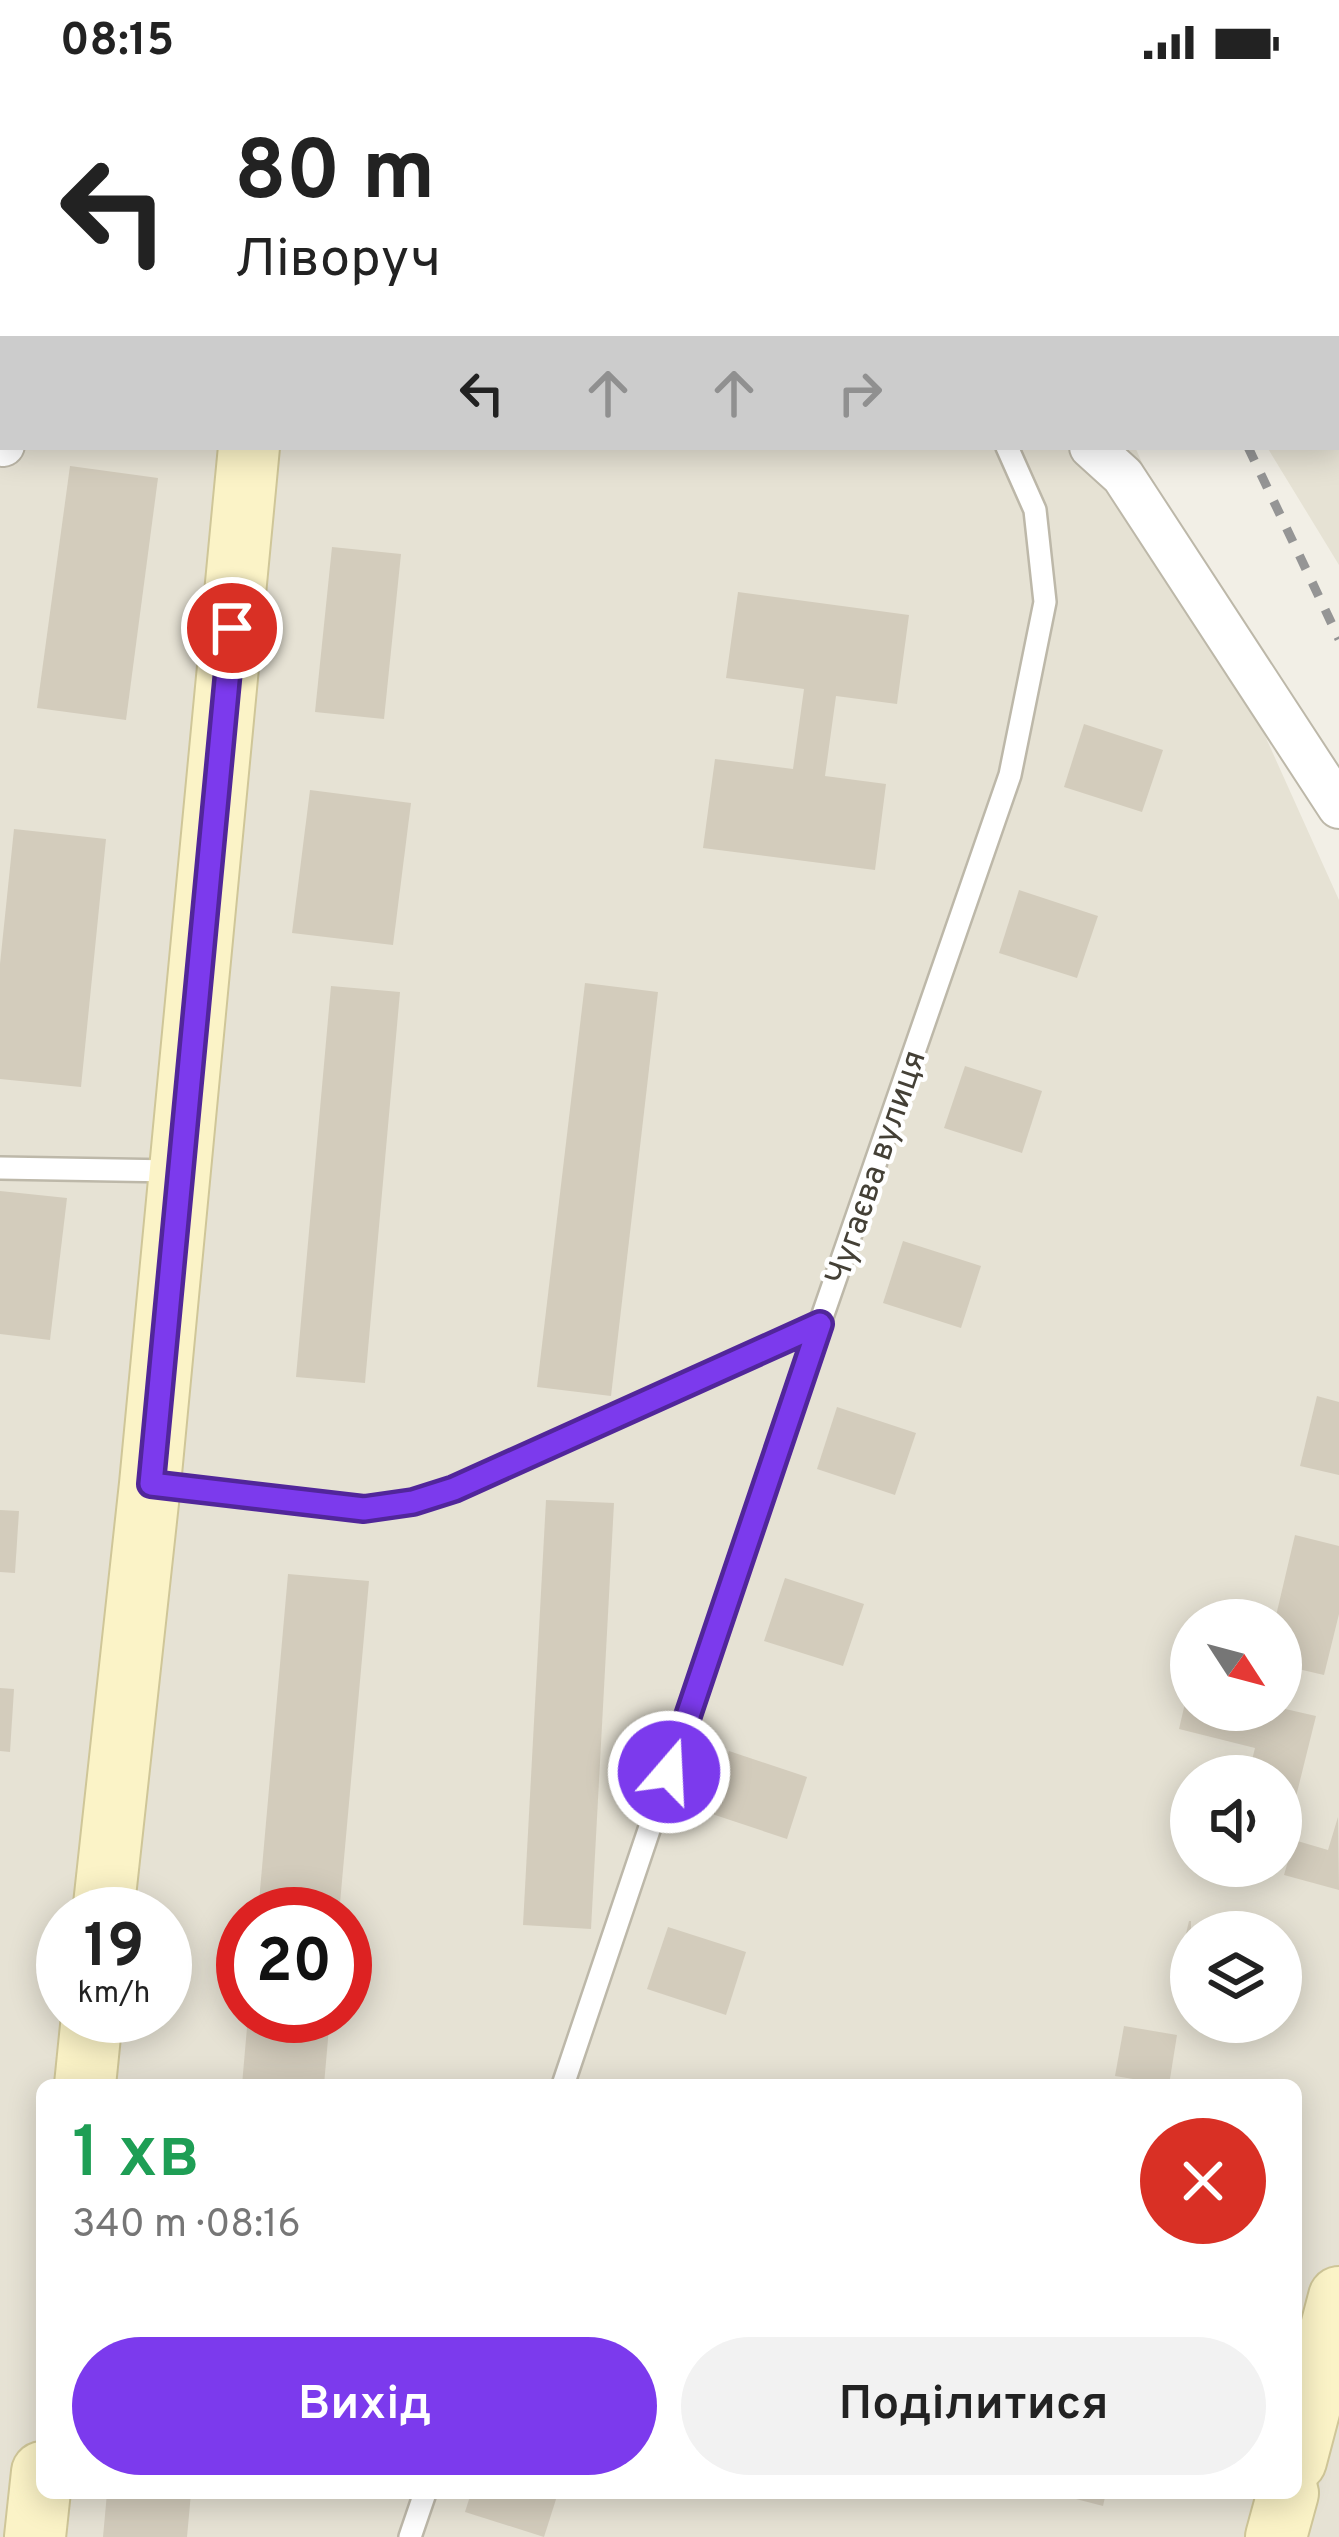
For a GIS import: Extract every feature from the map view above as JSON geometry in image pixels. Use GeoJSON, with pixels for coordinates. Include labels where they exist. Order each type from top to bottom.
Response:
{"type":"FeatureCollection","features":[{"type":"Feature","properties":{"kind":"street"},"geometry":{"type":"LineString","coordinates":[[106,1887],[151,1484],[249,450]]}},
{"type":"Feature","properties":{"kind":"street"},"geometry":{"type":"LineString","coordinates":[[1094,450],[1123,476],[1339,807]]}},
{"type":"Feature","properties":{"kind":"street"},"geometry":{"type":"LineString","coordinates":[[86,2079],[89,2043]]}},
{"type":"Feature","properties":{"kind":"street"},"geometry":{"type":"LineString","coordinates":[[1302,2438],[1339,2296]]}},
{"type":"Feature","properties":{"kind":"street"},"geometry":{"type":"LineString","coordinates":[[35,2537],[39,2499]]}},
{"type":"Feature","properties":{"kind":"street"},"geometry":{"type":"LineString","coordinates":[[1276,2537],[1286,2499]]}},
{"type":"Feature","properties":{"kind":"lane","name":"Чугаєва вулиця"},"geometry":{"type":"LineString","coordinates":[[565,2079],[1010,776],[1045,602],[1035,510],[1008,450]]}},
{"type":"Feature","properties":{"kind":"lane"},"geometry":{"type":"LineString","coordinates":[[0,1168],[180,1172]]}},
{"type":"Feature","properties":{"kind":"lane"},"geometry":{"type":"LineString","coordinates":[[151,1484],[364,1509],[413,1502],[454,1489],[820,1324]]}},
{"type":"Feature","properties":{"kind":"lane"},"geometry":{"type":"LineString","coordinates":[[410,2537],[423,2499]]}},
{"type":"Feature","properties":{"kind":"shaded area"},"geometry":{"type":"Polygon","coordinates":[[[0,450],[1136,450],[1339,900],[1339,2537],[0,2537],[0,450]]]}},
{"type":"Feature","properties":{"kind":"shaded area"},"geometry":{"type":"Polygon","coordinates":[[[1269,450],[1339,450],[1339,565],[1269,450]]]}},
{"type":"Feature","properties":{"kind":"building"},"geometry":{"type":"Polygon","coordinates":[[[70,466],[158,478],[126,720],[37,708],[70,466]]]}},
{"type":"Feature","properties":{"kind":"building"},"geometry":{"type":"Polygon","coordinates":[[[332,547],[401,554],[384,719],[315,712],[332,547]]]}},
{"type":"Feature","properties":{"kind":"building"},"geometry":{"type":"Polygon","coordinates":[[[738,592],[909,615],[897,704],[836,696],[825,776],[886,784],[875,870],[703,848],[715,759],[793,769],[804,689],[726,678],[738,592]]]}},
{"type":"Feature","properties":{"kind":"building"},"geometry":{"type":"Polygon","coordinates":[[[1084,724],[1163,750],[1142,812],[1064,787],[1084,724]]]}},
{"type":"Feature","properties":{"kind":"building"},"geometry":{"type":"Polygon","coordinates":[[[310,790],[411,803],[393,945],[292,933],[310,790]]]}},
{"type":"Feature","properties":{"kind":"building"},"geometry":{"type":"Polygon","coordinates":[[[14,829],[106,839],[81,1087],[0,1079],[0,964],[14,829]]]}},
{"type":"Feature","properties":{"kind":"building"},"geometry":{"type":"Polygon","coordinates":[[[1019,890],[1098,916],[1077,978],[999,953],[1019,890]]]}},
{"type":"Feature","properties":{"kind":"building"},"geometry":{"type":"Polygon","coordinates":[[[585,983],[658,992],[611,1396],[537,1387],[585,983]]]}},
{"type":"Feature","properties":{"kind":"building"},"geometry":{"type":"Polygon","coordinates":[[[331,986],[400,992],[365,1383],[296,1377],[331,986]]]}},
{"type":"Feature","properties":{"kind":"building"},"geometry":{"type":"Polygon","coordinates":[[[965,1066],[1042,1091],[1022,1153],[944,1128],[965,1066]]]}},
{"type":"Feature","properties":{"kind":"building"},"geometry":{"type":"Polygon","coordinates":[[[0,1191],[67,1198],[50,1340],[0,1334],[0,1191]]]}},
{"type":"Feature","properties":{"kind":"building"},"geometry":{"type":"Polygon","coordinates":[[[903,1241],[981,1266],[961,1328],[883,1303],[903,1241]]]}},
{"type":"Feature","properties":{"kind":"building"},"geometry":{"type":"Polygon","coordinates":[[[1317,1396],[1339,1402],[1339,1475],[1300,1466],[1317,1396]]]}},
{"type":"Feature","properties":{"kind":"building"},"geometry":{"type":"Polygon","coordinates":[[[837,1407],[916,1433],[895,1495],[817,1469],[837,1407]]]}},
{"type":"Feature","properties":{"kind":"building"},"geometry":{"type":"Polygon","coordinates":[[[546,1500],[614,1503],[591,1929],[523,1925],[546,1500]]]}},
{"type":"Feature","properties":{"kind":"building"},"geometry":{"type":"Polygon","coordinates":[[[0,1510],[19,1511],[15,1573],[0,1572],[0,1510]]]}},
{"type":"Feature","properties":{"kind":"building"},"geometry":{"type":"Polygon","coordinates":[[[1295,1535],[1339,1546],[1339,1614],[1324,1675],[1302,1670],[1302,1599],[1280,1599],[1295,1535]]]}},
{"type":"Feature","properties":{"kind":"building"},"geometry":{"type":"Polygon","coordinates":[[[288,1574],[369,1581],[341,1887],[260,1887],[288,1574]]]}},
{"type":"Feature","properties":{"kind":"building"},"geometry":{"type":"Polygon","coordinates":[[[785,1578],[864,1604],[843,1666],[764,1641],[785,1578]]]}},
{"type":"Feature","properties":{"kind":"building"},"geometry":{"type":"Polygon","coordinates":[[[0,1688],[14,1689],[10,1752],[0,1751],[0,1688]]]}},
{"type":"Feature","properties":{"kind":"building"},"geometry":{"type":"Polygon","coordinates":[[[1302,1713],[1316,1716],[1302,1772],[1302,1755],[1253,1755],[1255,1748],[1187,1731],[1302,1731],[1302,1713]]]}},
{"type":"Feature","properties":{"kind":"building"},"geometry":{"type":"Polygon","coordinates":[[[729,1751],[807,1777],[787,1839],[709,1813],[729,1751]]]}},
{"type":"Feature","properties":{"kind":"building"},"geometry":{"type":"Polygon","coordinates":[[[1338,1817],[1339,1890],[1302,1880],[1302,1842],[1328,1850],[1338,1817]]]}},
{"type":"Feature","properties":{"kind":"building"},"geometry":{"type":"Polygon","coordinates":[[[668,1927],[746,1952],[726,2015],[647,1989],[668,1927]]]}},
{"type":"Feature","properties":{"kind":"building"},"geometry":{"type":"Polygon","coordinates":[[[1124,2026],[1170,2034],[1170,2043],[1176,2043],[1170,2079],[1115,2076],[1124,2026]]]}},
{"type":"Feature","properties":{"kind":"building"},"geometry":{"type":"Polygon","coordinates":[[[246,2043],[328,2043],[325,2079],[243,2079],[246,2043]]]}},
{"type":"Feature","properties":{"kind":"building"},"geometry":{"type":"Polygon","coordinates":[[[106,2499],[190,2499],[187,2537],[103,2537],[106,2499]]]}},
{"type":"Feature","properties":{"kind":"building"},"geometry":{"type":"Polygon","coordinates":[[[469,2499],[556,2499],[544,2537],[465,2512],[469,2499]]]}},
{"type":"Feature","properties":{"kind":"building"},"geometry":{"type":"Polygon","coordinates":[[[1076,2499],[1105,2499],[1103,2506],[1076,2499]]]}},
{"type":"Feature","properties":{"kind":"railway"},"geometry":{"type":"LineString","coordinates":[[1249,450],[1339,639]]}},
{"type":"Feature","properties":{"kind":"route"},"geometry":{"type":"LineString","coordinates":[[232,628],[151,1484],[364,1509],[413,1502],[454,1489],[820,1324],[669,1772]]}}]}
